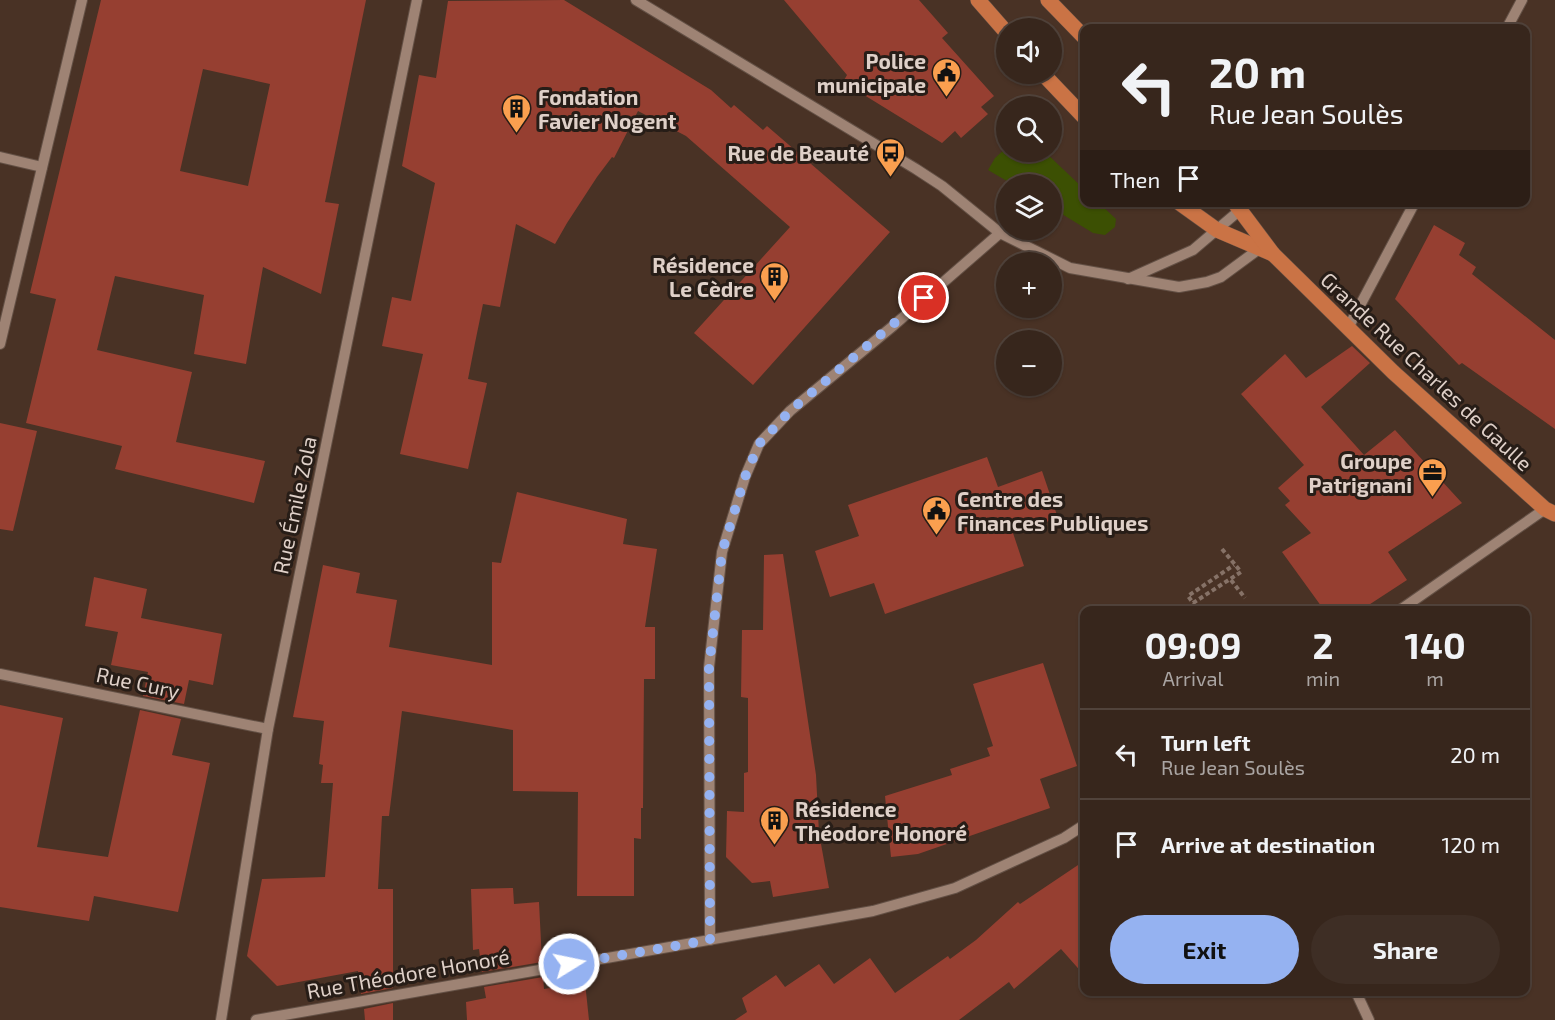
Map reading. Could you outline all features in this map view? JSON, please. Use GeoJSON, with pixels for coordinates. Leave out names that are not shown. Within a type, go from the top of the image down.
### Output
{"type":"FeatureCollection","features":[{"type":"Feature","properties":{"kind":"main road"},"geometry":{"type":"LineString","coordinates":[[978,0],[996,21]]}},
{"type":"Feature","properties":{"kind":"main road"},"geometry":{"type":"LineString","coordinates":[[1048,0],[1080,33]]}},
{"type":"Feature","properties":{"kind":"main road"},"geometry":{"type":"LineString","coordinates":[[1053,84],[1080,113]]}},
{"type":"Feature","properties":{"kind":"main road","name":"Grande Rue Charles de Gaulle"},"geometry":{"type":"LineString","coordinates":[[1185,207],[1218,230],[1266,251]]}},
{"type":"Feature","properties":{"kind":"main road","name":"Grande Rue Charles de Gaulle"},"geometry":{"type":"LineString","coordinates":[[1238,207],[1266,251],[1393,372],[1550,512]]}},
{"type":"Feature","properties":{"kind":"street"},"geometry":{"type":"LineString","coordinates":[[0,344],[82,0]]}},
{"type":"Feature","properties":{"kind":"street","name":"Rue Émile Zola"},"geometry":{"type":"LineString","coordinates":[[221,1020],[268,729],[417,0]]}},
{"type":"Feature","properties":{"kind":"street"},"geometry":{"type":"LineString","coordinates":[[636,0],[916,169],[942,186],[996,230]]}},
{"type":"Feature","properties":{"kind":"street"},"geometry":{"type":"LineString","coordinates":[[1509,24],[1522,0]]}},
{"type":"Feature","properties":{"kind":"street"},"geometry":{"type":"LineString","coordinates":[[0,157],[42,167]]}},
{"type":"Feature","properties":{"kind":"street"},"geometry":{"type":"LineString","coordinates":[[1127,279],[1192,250],[1218,230],[1236,207]]}},
{"type":"Feature","properties":{"kind":"street"},"geometry":{"type":"LineString","coordinates":[[1348,328],[1412,207]]}},
{"type":"Feature","properties":{"kind":"street"},"geometry":{"type":"LineString","coordinates":[[710,940],[709,667],[722,552],[745,477],[759,444],[790,411],[996,236]]}},
{"type":"Feature","properties":{"kind":"street"},"geometry":{"type":"LineString","coordinates":[[1014,240],[1070,268],[1179,287],[1221,277],[1266,251]]}},
{"type":"Feature","properties":{"kind":"street"},"geometry":{"type":"LineString","coordinates":[[1406,606],[1550,512]]}},
{"type":"Feature","properties":{"kind":"street","name":"Rue Cury"},"geometry":{"type":"LineString","coordinates":[[0,674],[268,729]]}},
{"type":"Feature","properties":{"kind":"street","name":"Rue Théodore Honoré"},"geometry":{"type":"LineString","coordinates":[[256,1020],[873,911],[955,888],[1064,838],[1080,828]]}},
{"type":"Feature","properties":{"kind":"street"},"geometry":{"type":"LineString","coordinates":[[1358,996],[1369,1020]]}},
{"type":"Feature","properties":{"kind":"path"},"geometry":{"type":"LineString","coordinates":[[1221,549],[1241,572],[1193,603],[1188,596],[1234,565]]}},
{"type":"Feature","properties":{"kind":"path"},"geometry":{"type":"LineString","coordinates":[[1231,579],[1245,598]]}},
{"type":"Feature","properties":{"kind":"green space"},"geometry":{"type":"Polygon","coordinates":[[[996,157],[996,162],[1056,162],[1080,185],[1080,207],[1103,207],[1116,219],[1115,227],[1105,235],[1093,233],[1062,214],[1062,174],[996,175],[988,170],[996,157]]]}},
{"type":"Feature","properties":{"kind":"building"},"geometry":{"type":"Polygon","coordinates":[[[101,0],[366,0],[325,202],[339,204],[321,294],[263,267],[246,364],[194,354],[204,295],[115,276],[97,350],[192,372],[176,442],[265,461],[254,503],[115,469],[122,446],[26,423],[56,299],[30,293],[101,0]],[[203,69],[180,171],[248,186],[270,84],[203,69]]]}},
{"type":"Feature","properties":{"kind":"building"},"geometry":{"type":"Polygon","coordinates":[[[564,0],[711,90],[731,108],[734,105],[763,130],[767,126],[890,232],[753,385],[694,333],[790,227],[686,136],[638,111],[614,158],[612,157],[597,177],[555,244],[516,224],[500,307],[483,304],[475,343],[468,379],[487,383],[468,469],[400,454],[423,354],[382,346],[392,297],[411,301],[435,183],[402,166],[419,75],[436,78],[448,1],[564,0]]]}},
{"type":"Feature","properties":{"kind":"building"},"geometry":{"type":"Polygon","coordinates":[[[784,0],[919,0],[948,33],[942,38],[994,96],[981,107],[988,114],[961,138],[955,131],[942,143],[843,82],[847,75],[784,0]]]}},
{"type":"Feature","properties":{"kind":"building"},"geometry":{"type":"Polygon","coordinates":[[[1434,225],[1465,243],[1459,255],[1476,267],[1472,274],[1555,340],[1555,429],[1462,363],[1459,365],[1395,299],[1434,225]]]}},
{"type":"Feature","properties":{"kind":"building"},"geometry":{"type":"Polygon","coordinates":[[[1352,346],[1370,363],[1321,407],[1364,455],[1395,430],[1462,503],[1388,552],[1407,580],[1367,606],[1321,606],[1282,552],[1311,533],[1285,505],[1290,501],[1278,488],[1304,465],[1241,394],[1285,354],[1306,378],[1352,346]]]}},
{"type":"Feature","properties":{"kind":"building"},"geometry":{"type":"Polygon","coordinates":[[[0,423],[37,431],[13,531],[0,529],[0,423]]]}},
{"type":"Feature","properties":{"kind":"building","name":"Centre des Finances Publiques"},"geometry":{"type":"Polygon","coordinates":[[[987,457],[998,487],[1042,471],[1058,518],[1013,533],[1024,566],[885,614],[874,583],[830,597],[815,551],[859,536],[848,505],[987,457]]]}},
{"type":"Feature","properties":{"kind":"building"},"geometry":{"type":"Polygon","coordinates":[[[517,492],[627,519],[623,544],[657,549],[645,627],[655,627],[655,679],[644,679],[643,808],[641,808],[641,839],[634,838],[634,896],[577,896],[578,792],[513,791],[513,730],[402,711],[389,816],[382,816],[378,889],[393,889],[393,988],[361,994],[358,971],[277,986],[247,956],[262,879],[325,877],[333,783],[321,783],[323,765],[319,764],[324,721],[293,717],[323,565],[360,573],[356,593],[397,600],[389,647],[492,665],[492,562],[501,563],[517,492]]]}},
{"type":"Feature","properties":{"kind":"building"},"geometry":{"type":"Polygon","coordinates":[[[783,554],[816,775],[819,833],[829,888],[773,897],[770,881],[752,883],[726,857],[727,811],[744,812],[744,773],[748,772],[748,698],[741,697],[742,630],[763,630],[764,555],[783,554]]]}},
{"type":"Feature","properties":{"kind":"building"},"geometry":{"type":"Polygon","coordinates":[[[94,577],[147,589],[141,618],[222,634],[213,685],[189,680],[184,704],[143,696],[148,672],[111,665],[118,632],[85,626],[94,577]]]}},
{"type":"Feature","properties":{"kind":"building"},"geometry":{"type":"Polygon","coordinates":[[[1043,663],[1077,766],[1040,779],[1050,808],[918,854],[891,857],[885,796],[952,775],[950,769],[990,756],[987,748],[993,746],[973,684],[1043,663]]]}},
{"type":"Feature","properties":{"kind":"building"},"geometry":{"type":"Polygon","coordinates":[[[0,705],[63,718],[37,847],[108,857],[140,710],[181,719],[172,755],[210,763],[178,912],[94,896],[89,921],[0,907],[0,705]]]}},
{"type":"Feature","properties":{"kind":"building"},"geometry":{"type":"Polygon","coordinates":[[[1080,864],[1080,970],[1061,949],[1014,989],[1009,982],[959,1020],[735,1020],[747,1012],[742,998],[776,975],[785,987],[819,964],[834,984],[870,958],[895,993],[948,956],[950,959],[976,940],[1018,902],[1020,904],[1080,864]]]}},
{"type":"Feature","properties":{"kind":"building"},"geometry":{"type":"Polygon","coordinates":[[[513,888],[514,904],[539,902],[542,962],[482,972],[479,949],[473,950],[471,889],[513,888]]]}},
{"type":"Feature","properties":{"kind":"building"},"geometry":{"type":"Polygon","coordinates":[[[543,977],[544,989],[585,982],[589,1020],[467,1020],[466,1002],[486,998],[484,987],[543,977]]]}},
{"type":"Feature","properties":{"kind":"building"},"geometry":{"type":"Polygon","coordinates":[[[393,1003],[393,1020],[365,1020],[364,1009],[393,1003]]]}},
{"type":"Feature","properties":{"kind":"place","name":"Police municipale"},"geometry":{"type":"Point","coordinates":[947,98]}},
{"type":"Feature","properties":{"kind":"place","name":"Fondation Favier Nogent"},"geometry":{"type":"Point","coordinates":[517,134]}},
{"type":"Feature","properties":{"kind":"place","name":"Rue de Beauté"},"geometry":{"type":"Point","coordinates":[890,178]}},
{"type":"Feature","properties":{"kind":"place","name":"Résidence Le Cèdre"},"geometry":{"type":"Point","coordinates":[775,302]}},
{"type":"Feature","properties":{"kind":"place","name":"Groupe Patrignani"},"geometry":{"type":"Point","coordinates":[1433,498]}},
{"type":"Feature","properties":{"kind":"place","name":"Centre des Finances Publiques"},"geometry":{"type":"Point","coordinates":[936,536]}},
{"type":"Feature","properties":{"kind":"place","name":"Résidence Théodore Honoré"},"geometry":{"type":"Point","coordinates":[774,846]}},
{"type":"Feature","properties":{"kind":"route"},"geometry":{"type":"LineString","coordinates":[[569,964],[710,940],[709,667],[722,552],[745,477],[759,444],[790,411],[924,298]]}}]}
